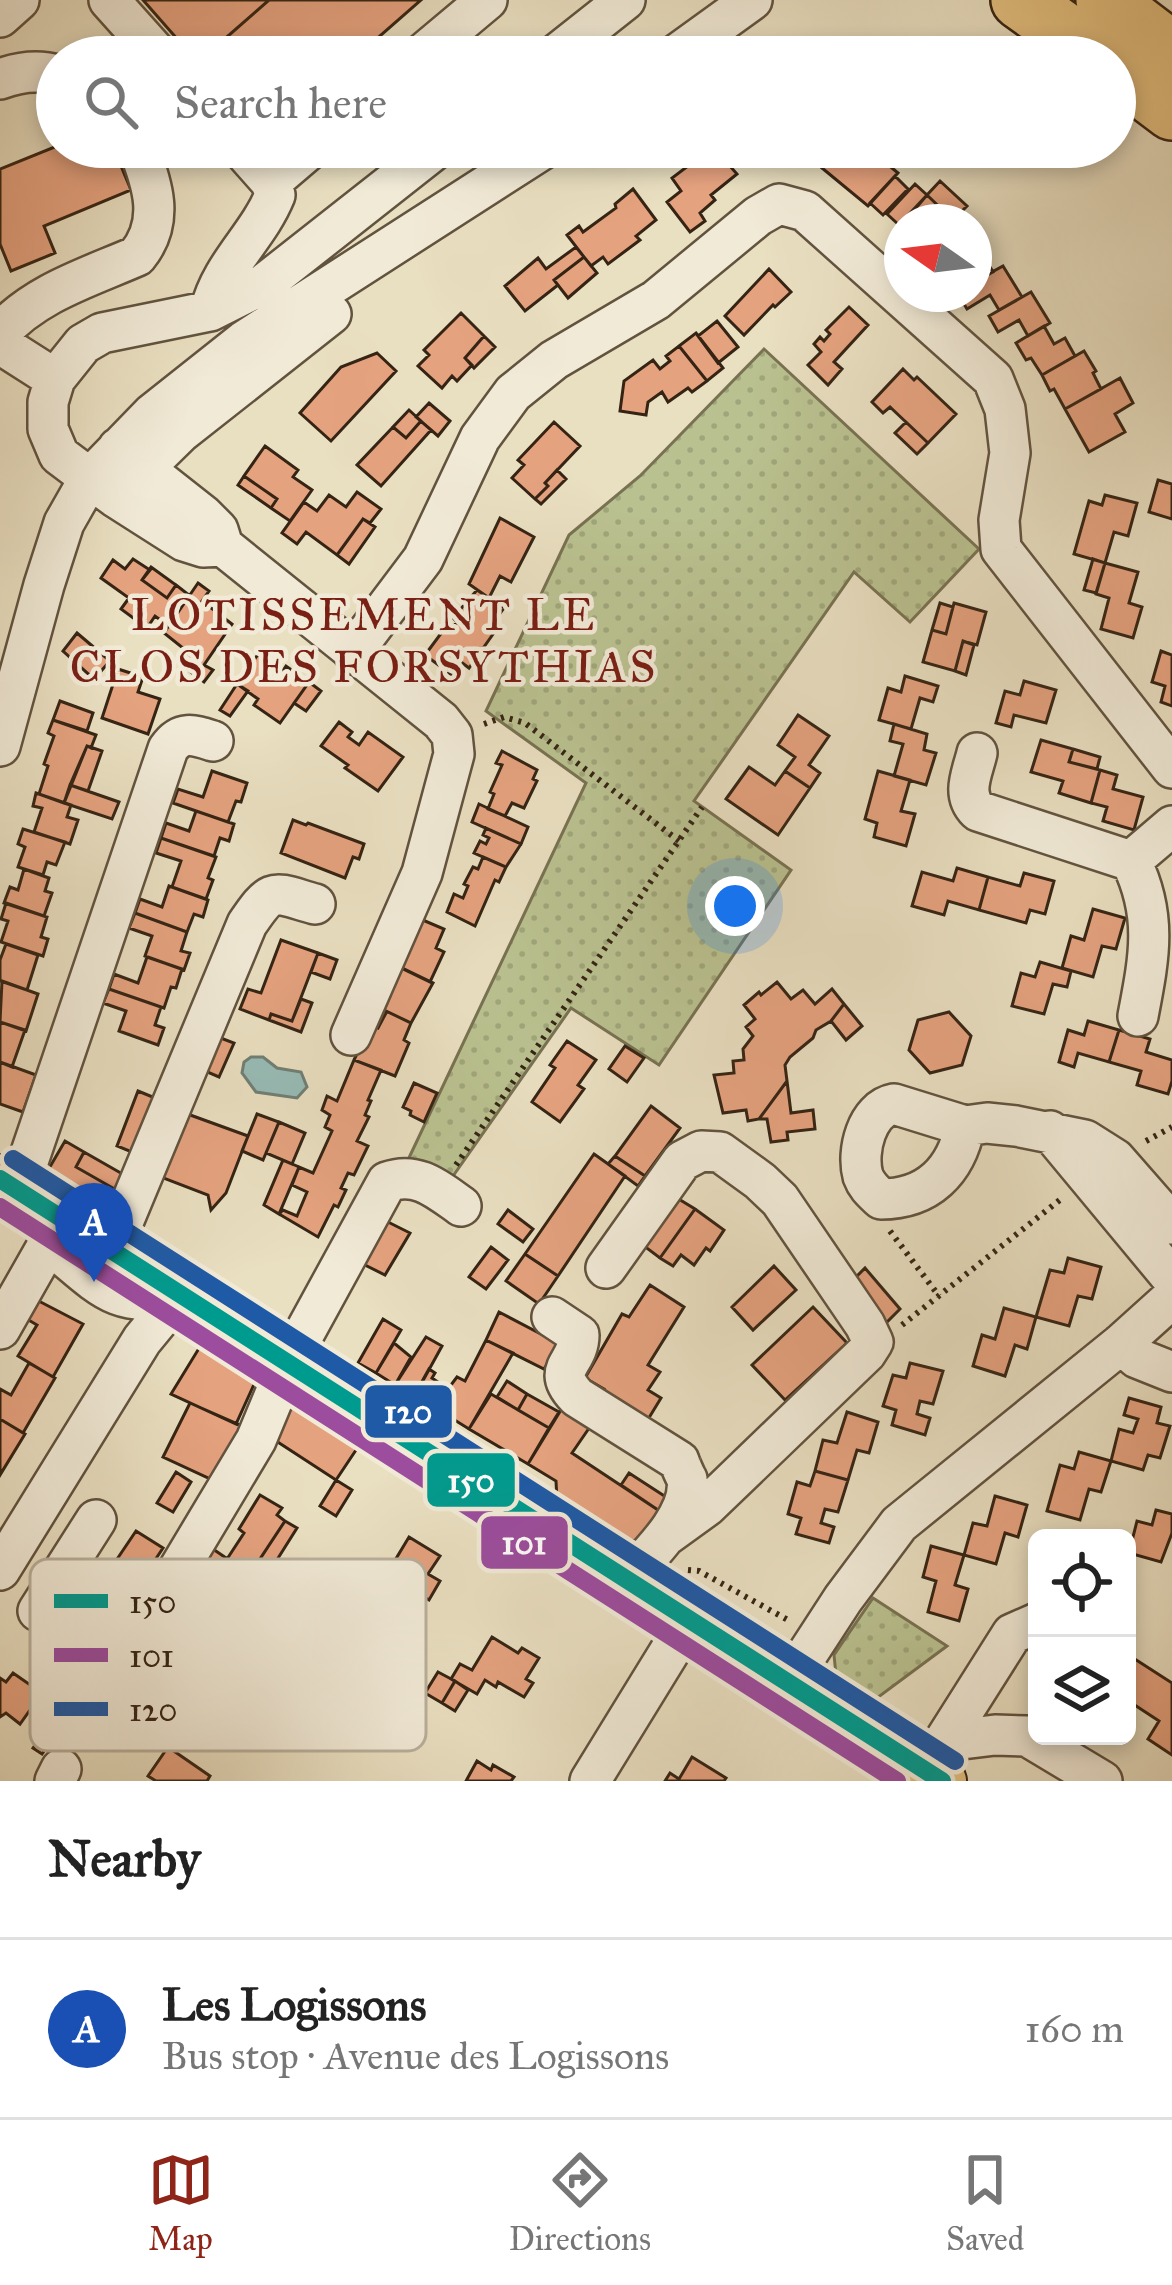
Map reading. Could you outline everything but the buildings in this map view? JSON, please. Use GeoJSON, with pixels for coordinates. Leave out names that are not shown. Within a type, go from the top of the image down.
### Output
{"type":"FeatureCollection","features":[{"type":"Feature","properties":{"kind":"highway"},"geometry":{"type":"LineString","coordinates":[[1020,0],[1071,36]]}},
{"type":"Feature","properties":{"kind":"highway"},"geometry":{"type":"LineString","coordinates":[[1105,0],[1172,51]]}},
{"type":"Feature","properties":{"kind":"highway"},"geometry":{"type":"LineString","coordinates":[[1136,84],[1172,111]]}},
{"type":"Feature","properties":{"kind":"main road"},"geometry":{"type":"LineString","coordinates":[[9,1185],[627,1579],[682,1601],[789,1682],[934,1769]]}},
{"type":"Feature","properties":{"kind":"street"},"geometry":{"type":"LineString","coordinates":[[0,17],[19,0]]}},
{"type":"Feature","properties":{"kind":"street"},"geometry":{"type":"LineString","coordinates":[[110,0],[142,36]]}},
{"type":"Feature","properties":{"kind":"street"},"geometry":{"type":"LineString","coordinates":[[444,36],[487,0]]}},
{"type":"Feature","properties":{"kind":"street"},"geometry":{"type":"LineString","coordinates":[[580,36],[625,0]]}},
{"type":"Feature","properties":{"kind":"street"},"geometry":{"type":"LineString","coordinates":[[703,36],[752,0]]}},
{"type":"Feature","properties":{"kind":"street"},"geometry":{"type":"LineString","coordinates":[[0,79],[36,71]]}},
{"type":"Feature","properties":{"kind":"street"},"geometry":{"type":"LineString","coordinates":[[0,333],[39,299],[137,256],[155,221],[153,188],[146,168]]}},
{"type":"Feature","properties":{"kind":"street"},"geometry":{"type":"LineString","coordinates":[[210,310],[216,287],[268,214],[275,195],[259,168]]}},
{"type":"Feature","properties":{"kind":"street"},"geometry":{"type":"LineString","coordinates":[[271,182],[287,168]]}},
{"type":"Feature","properties":{"kind":"street"},"geometry":{"type":"LineString","coordinates":[[223,546],[184,541],[59,455],[48,429],[48,402],[55,379],[83,344],[102,334],[210,310],[264,284],[411,168]]}},
{"type":"Feature","properties":{"kind":"street"},"geometry":{"type":"LineString","coordinates":[[132,459],[152,415],[244,341],[515,168]]}},
{"type":"Feature","properties":{"kind":"street"},"geometry":{"type":"LineString","coordinates":[[0,746],[10,669],[64,524],[132,459],[180,433],[521,168]]}},
{"type":"Feature","properties":{"kind":"street"},"geometry":{"type":"LineString","coordinates":[[353,652],[423,559],[480,439],[513,393],[554,360],[656,300],[758,216],[779,205],[805,211],[993,379],[1005,410],[1010,453],[999,520],[1001,548],[1172,768]]}},
{"type":"Feature","properties":{"kind":"street"},"geometry":{"type":"LineString","coordinates":[[0,344],[55,379]]}},
{"type":"Feature","properties":{"kind":"street"},"geometry":{"type":"LineString","coordinates":[[132,459],[203,515],[218,530],[223,546],[441,721],[452,735],[454,754],[422,873],[351,1035]]}},
{"type":"Feature","properties":{"kind":"street"},"geometry":{"type":"LineString","coordinates":[[9,1185],[168,749],[175,738],[189,734],[213,741]]}},
{"type":"Feature","properties":{"kind":"street"},"geometry":{"type":"LineString","coordinates":[[977,753],[968,790],[969,802],[978,811],[1131,860],[1150,917],[1138,1016]]}},
{"type":"Feature","properties":{"kind":"street"},"geometry":{"type":"LineString","coordinates":[[1131,860],[1172,826]]}},
{"type":"Feature","properties":{"kind":"street"},"geometry":{"type":"LineString","coordinates":[[111,1251],[247,924],[265,898],[280,894],[315,904]]}},
{"type":"Feature","properties":{"kind":"street"},"geometry":{"type":"LineString","coordinates":[[965,1126],[960,1151],[919,1194],[881,1199],[869,1189],[862,1173],[862,1150],[872,1116],[882,1106],[895,1104],[965,1126],[987,1123],[1050,1131],[1172,1224]]}},
{"type":"Feature","properties":{"kind":"street"},"geometry":{"type":"LineString","coordinates":[[606,1268],[682,1161],[700,1151],[720,1152],[780,1200],[873,1342],[866,1354],[707,1506],[667,1535],[627,1579]]}},
{"type":"Feature","properties":{"kind":"street"},"geometry":{"type":"LineString","coordinates":[[1101,1168],[1172,1278]]}},
{"type":"Feature","properties":{"kind":"street"},"geometry":{"type":"LineString","coordinates":[[185,1559],[256,1440],[288,1363],[387,1182],[417,1178],[450,1198]]}},
{"type":"Feature","properties":{"kind":"street"},"geometry":{"type":"LineString","coordinates":[[62,1220],[65,1258],[94,1282],[119,1297],[147,1302],[179,1294]]}},
{"type":"Feature","properties":{"kind":"street"},"geometry":{"type":"LineString","coordinates":[[0,1330],[62,1220]]}},
{"type":"Feature","properties":{"kind":"street"},"geometry":{"type":"LineString","coordinates":[[0,1570],[142,1340],[179,1294]]}},
{"type":"Feature","properties":{"kind":"street"},"geometry":{"type":"LineString","coordinates":[[789,1682],[899,1524],[1172,1298]]}},
{"type":"Feature","properties":{"kind":"street"},"geometry":{"type":"LineString","coordinates":[[552,1317],[579,1335],[579,1347],[564,1368],[566,1386],[679,1461],[687,1478],[684,1501],[667,1535]]}},
{"type":"Feature","properties":{"kind":"street"},"geometry":{"type":"LineString","coordinates":[[1120,1344],[1137,1358],[1172,1372]]}},
{"type":"Feature","properties":{"kind":"street"},"geometry":{"type":"LineString","coordinates":[[49,1491],[107,1527],[81,1559]]}},
{"type":"Feature","properties":{"kind":"street"},"geometry":{"type":"LineString","coordinates":[[590,1781],[682,1601]]}},
{"type":"Feature","properties":{"kind":"street"},"geometry":{"type":"LineString","coordinates":[[934,1769],[1012,1634],[1028,1627]]}},
{"type":"Feature","properties":{"kind":"street"},"geometry":{"type":"LineString","coordinates":[[934,1769],[994,1735],[1027,1736],[1102,1781]]}},
{"type":"Feature","properties":{"kind":"path"},"geometry":{"type":"LineString","coordinates":[[452,735],[504,717],[525,723],[679,841]]}},
{"type":"Feature","properties":{"kind":"path"},"geometry":{"type":"LineString","coordinates":[[450,1198],[702,807]]}},
{"type":"Feature","properties":{"kind":"path"},"geometry":{"type":"LineString","coordinates":[[873,1342],[892,1333],[1101,1168],[1172,1127]]}},
{"type":"Feature","properties":{"kind":"path"},"geometry":{"type":"LineString","coordinates":[[881,1199],[889,1231],[939,1296]]}},
{"type":"Feature","properties":{"kind":"path"},"geometry":{"type":"LineString","coordinates":[[682,1601],[688,1570],[699,1571],[802,1627]]}},
{"type":"Feature","properties":{"kind":"green space"},"geometry":{"type":"Polygon","coordinates":[[[764,349],[979,549],[910,622],[854,572],[694,801],[791,870],[659,1065],[571,1008],[446,1186],[407,1162],[586,783],[486,711],[569,535],[640,476],[764,349]]]}},
{"type":"Feature","properties":{"kind":"green space"},"geometry":{"type":"Polygon","coordinates":[[[873,1598],[947,1646],[873,1701],[836,1675],[834,1655],[873,1598]]]}},
{"type":"Feature","properties":{"kind":"water"},"geometry":{"type":"Polygon","coordinates":[[[251,1057],[301,1072],[307,1087],[297,1098],[256,1092],[242,1073],[244,1062],[251,1057]]]}},
{"type":"Feature","properties":{"kind":"transit line","name":"120"},"geometry":{"type":"LineString","coordinates":[[13,1159],[955,1761]]}},
{"type":"Feature","properties":{"kind":"transit line","name":"150"},"geometry":{"type":"LineString","coordinates":[[0,1179],[942,1781]]}},
{"type":"Feature","properties":{"kind":"transit line","name":"101"},"geometry":{"type":"LineString","coordinates":[[0,1207],[897,1781]]}},
{"type":"Feature","properties":{"kind":"place","name":"Les Logissons"},"geometry":{"type":"Point","coordinates":[94,1282]}},
{"type":"Feature","properties":{"kind":"district","name":"LOTISSEMENT LE CLOS DES FORSYTHIAS"},"geometry":{"type":"Point","coordinates":[364,640]}}]}
